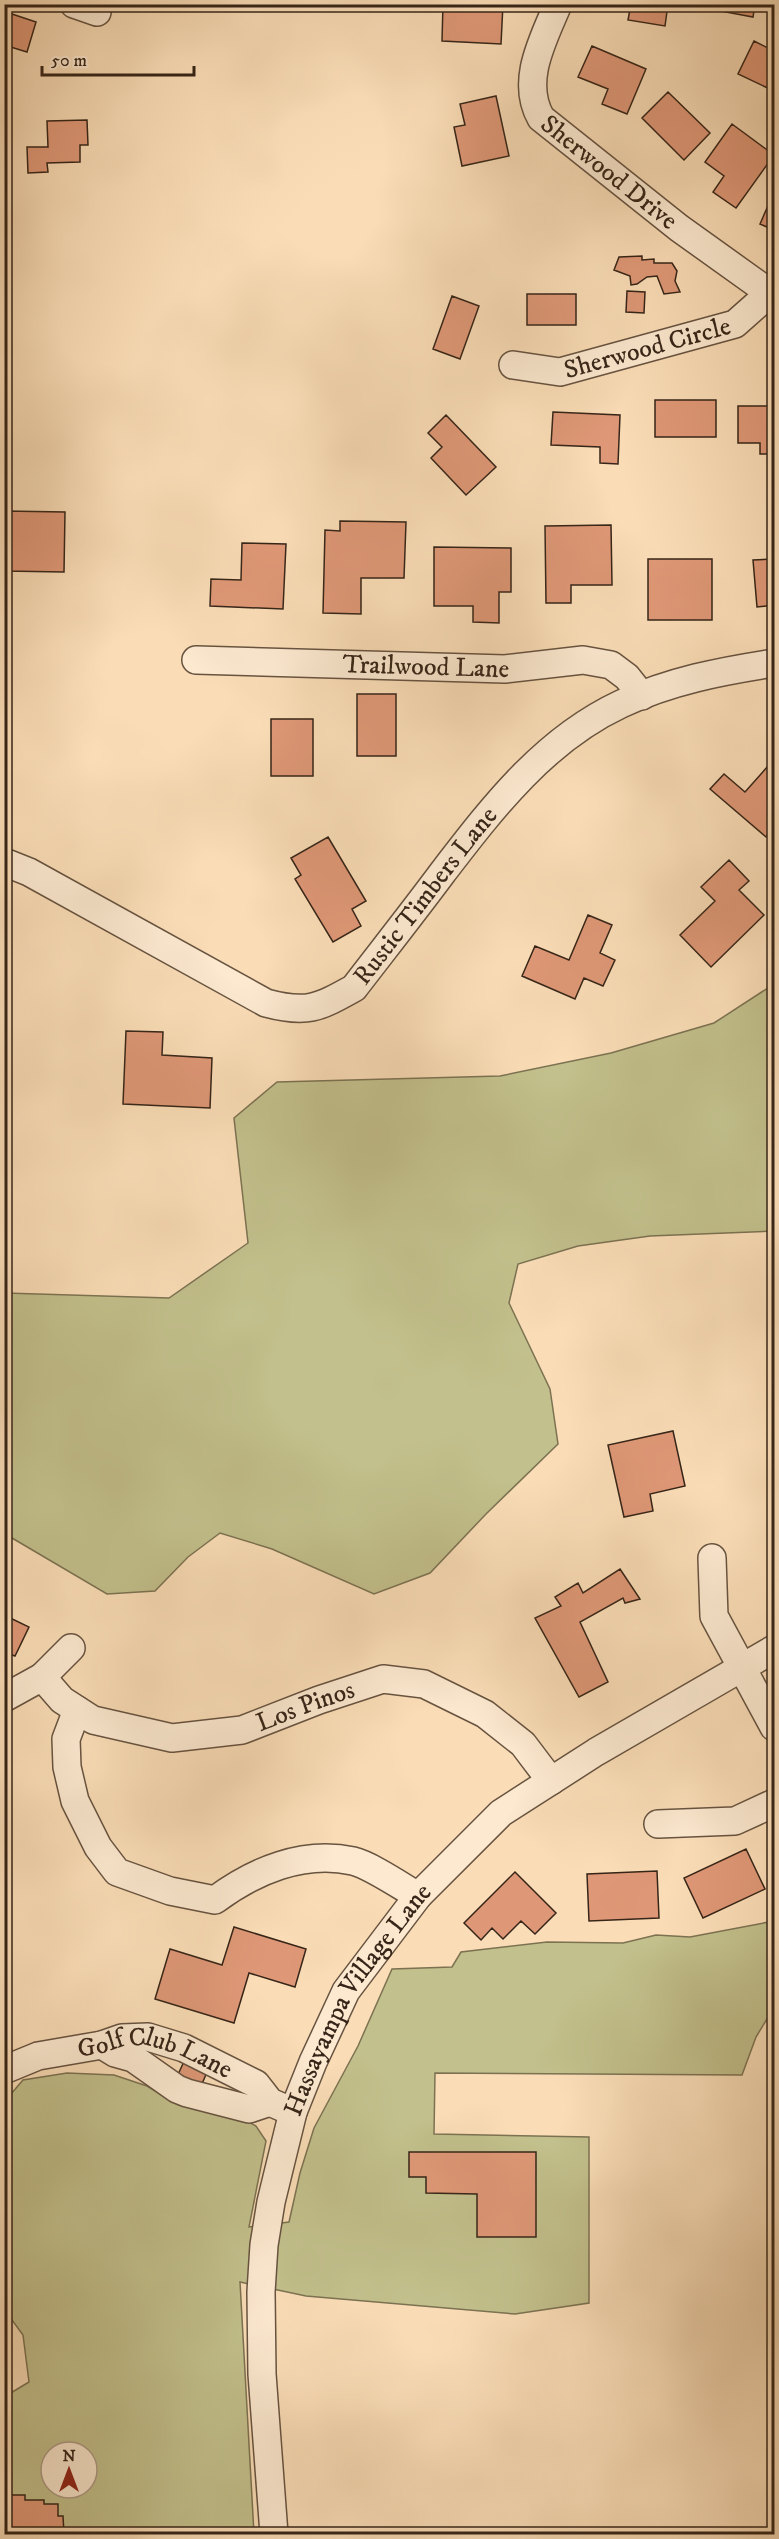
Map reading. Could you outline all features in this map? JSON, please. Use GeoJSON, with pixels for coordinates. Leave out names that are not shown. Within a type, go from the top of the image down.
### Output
{"type":"FeatureCollection","features":[{"type":"Feature","properties":{"kind":"street","name":"Sherwood Drive"},"geometry":{"type":"LineString","coordinates":[[558,4],[533,69],[533,104],[541,118],[679,228],[772,294]]}},
{"type":"Feature","properties":{"kind":"street","name":"Sherwood Circle"},"geometry":{"type":"LineString","coordinates":[[513,365],[560,372],[735,324],[772,294]]}},
{"type":"Feature","properties":{"kind":"street","name":"Trailwood Lane"},"geometry":{"type":"LineString","coordinates":[[196,660],[505,669],[583,660],[611,665],[627,677],[642,696]]}},
{"type":"Feature","properties":{"kind":"street","name":"Rustic Timbers Lane"},"geometry":{"type":"LineString","coordinates":[[4,862],[29,872],[266,1003],[294,1010],[325,1005],[354,988],[484,819],[522,776],[574,732],[619,705],[642,696],[717,672],[774,663]]}},
{"type":"Feature","properties":{"kind":"street"},"geometry":{"type":"LineString","coordinates":[[712,1558],[714,1616],[774,1727]]}},
{"type":"Feature","properties":{"kind":"street"},"geometry":{"type":"LineString","coordinates":[[4,1698],[42,1677],[71,1648]]}},
{"type":"Feature","properties":{"kind":"street","name":"Hassayampa Village Lane"},"geometry":{"type":"LineString","coordinates":[[274,2535],[262,2374],[262,2270],[282,2107],[313,2062],[346,1991],[417,1896],[501,1813],[597,1752],[742,1670],[774,1649]]}},
{"type":"Feature","properties":{"kind":"street","name":"Los Pinos"},"geometry":{"type":"LineString","coordinates":[[42,1677],[62,1700],[93,1720],[172,1738],[242,1730],[319,1700],[383,1679],[424,1684],[485,1714],[523,1744],[551,1781]]}},
{"type":"Feature","properties":{"kind":"street"},"geometry":{"type":"LineString","coordinates":[[77,1710],[66,1739],[67,1767],[75,1801],[98,1847],[117,1872],[170,1892],[215,1900],[238,1883],[283,1863],[316,1858],[345,1860],[354,1861],[417,1896]]}},
{"type":"Feature","properties":{"kind":"street"},"geometry":{"type":"LineString","coordinates":[[658,1824],[735,1821],[774,1803]]}},
{"type":"Feature","properties":{"kind":"street","name":"Golf Club Lane"},"geometry":{"type":"LineString","coordinates":[[4,2070],[38,2056],[102,2045],[122,2038],[148,2037],[170,2043],[256,2084],[282,2107]]}},
{"type":"Feature","properties":{"kind":"street"},"geometry":{"type":"LineString","coordinates":[[155,2072],[170,2043]]}},
{"type":"Feature","properties":{"kind":"street"},"geometry":{"type":"LineString","coordinates":[[102,2045],[115,2053],[133,2058],[177,2089],[187,2093],[249,2109],[282,2107]]}},
{"type":"Feature","properties":{"kind":"shaded area"},"geometry":{"type":"Polygon","coordinates":[[[774,984],[774,1231],[650,1236],[578,1246],[518,1264],[509,1303],[550,1389],[558,1444],[486,1514],[430,1573],[374,1594],[272,1549],[220,1533],[188,1557],[155,1591],[107,1594],[12,1538],[5,1543],[5,1293],[169,1298],[248,1243],[234,1118],[277,1082],[500,1076],[611,1053],[714,1023],[774,984]]]}},
{"type":"Feature","properties":{"kind":"shaded area"},"geometry":{"type":"Polygon","coordinates":[[[774,1921],[774,2013],[770,2014],[756,2037],[742,2075],[435,2073],[434,2134],[589,2137],[589,2303],[515,2314],[306,2296],[240,2282],[254,2534],[5,2534],[4,2397],[29,2382],[23,2335],[4,2309],[5,2101],[23,2080],[67,2073],[114,2075],[147,2086],[179,2105],[242,2118],[256,2126],[266,2141],[249,2227],[289,2222],[300,2173],[314,2128],[358,2046],[392,1969],[452,1967],[461,1952],[547,1942],[623,1943],[656,1935],[690,1937],[774,1921]]]}},
{"type":"Feature","properties":{"kind":"building"},"geometry":{"type":"Polygon","coordinates":[[[443,4],[503,4],[501,44],[442,41],[443,4]]]}},
{"type":"Feature","properties":{"kind":"building"},"geometry":{"type":"Polygon","coordinates":[[[631,4],[668,4],[665,26],[628,20],[631,4]]]}},
{"type":"Feature","properties":{"kind":"building"},"geometry":{"type":"Polygon","coordinates":[[[716,4],[755,4],[753,17],[715,10],[716,4]]]}},
{"type":"Feature","properties":{"kind":"building"},"geometry":{"type":"Polygon","coordinates":[[[12,14],[36,22],[27,52],[4,45],[4,31],[7,32],[12,14]]]}},
{"type":"Feature","properties":{"kind":"building"},"geometry":{"type":"Polygon","coordinates":[[[754,41],[774,51],[774,91],[738,74],[754,41]]]}},
{"type":"Feature","properties":{"kind":"building"},"geometry":{"type":"Polygon","coordinates":[[[592,46],[646,69],[627,114],[602,104],[608,89],[578,77],[592,46]]]}},
{"type":"Feature","properties":{"kind":"building"},"geometry":{"type":"Polygon","coordinates":[[[668,92],[710,133],[684,160],[642,118],[668,92]]]}},
{"type":"Feature","properties":{"kind":"building"},"geometry":{"type":"Polygon","coordinates":[[[496,96],[509,156],[462,166],[454,127],[465,125],[460,104],[496,96]]]}},
{"type":"Feature","properties":{"kind":"building"},"geometry":{"type":"Polygon","coordinates":[[[87,120],[88,145],[80,145],[80,162],[47,163],[48,172],[28,173],[27,147],[48,147],[47,121],[87,120]]]}},
{"type":"Feature","properties":{"kind":"building"},"geometry":{"type":"Polygon","coordinates":[[[732,124],[774,155],[736,208],[713,192],[724,176],[705,162],[732,124]]]}},
{"type":"Feature","properties":{"kind":"building"},"geometry":{"type":"Polygon","coordinates":[[[774,192],[774,230],[760,224],[774,192]]]}},
{"type":"Feature","properties":{"kind":"building"},"geometry":{"type":"Polygon","coordinates":[[[642,256],[642,260],[654,259],[654,263],[672,263],[677,271],[675,281],[680,292],[664,294],[657,276],[647,277],[631,285],[630,276],[614,270],[619,257],[642,256]]]}},
{"type":"Feature","properties":{"kind":"building"},"geometry":{"type":"Polygon","coordinates":[[[627,291],[645,292],[644,313],[626,312],[627,291]]]}},
{"type":"Feature","properties":{"kind":"building"},"geometry":{"type":"Polygon","coordinates":[[[527,294],[576,294],[576,325],[527,325],[527,294]]]}},
{"type":"Feature","properties":{"kind":"building"},"geometry":{"type":"Polygon","coordinates":[[[452,296],[479,306],[460,359],[433,349],[452,296]]]}},
{"type":"Feature","properties":{"kind":"building"},"geometry":{"type":"Polygon","coordinates":[[[655,400],[716,400],[716,437],[655,437],[655,400]]]}},
{"type":"Feature","properties":{"kind":"building"},"geometry":{"type":"Polygon","coordinates":[[[738,406],[774,406],[774,454],[760,454],[760,443],[738,443],[738,406]]]}},
{"type":"Feature","properties":{"kind":"building"},"geometry":{"type":"Polygon","coordinates":[[[553,412],[620,415],[618,464],[600,463],[600,447],[551,445],[553,412]]]}},
{"type":"Feature","properties":{"kind":"building"},"geometry":{"type":"Polygon","coordinates":[[[446,415],[496,467],[466,495],[431,458],[442,447],[428,433],[446,415]]]}},
{"type":"Feature","properties":{"kind":"building"},"geometry":{"type":"Polygon","coordinates":[[[4,511],[65,512],[64,572],[4,571],[4,511]]]}},
{"type":"Feature","properties":{"kind":"building"},"geometry":{"type":"Polygon","coordinates":[[[340,521],[406,522],[404,578],[361,578],[361,614],[323,613],[325,530],[340,531],[340,521]]]}},
{"type":"Feature","properties":{"kind":"building"},"geometry":{"type":"Polygon","coordinates":[[[611,525],[612,585],[571,585],[571,603],[546,603],[545,526],[611,525]]]}},
{"type":"Feature","properties":{"kind":"building"},"geometry":{"type":"Polygon","coordinates":[[[242,543],[286,544],[283,609],[210,606],[211,579],[241,580],[242,543]]]}},
{"type":"Feature","properties":{"kind":"building"},"geometry":{"type":"Polygon","coordinates":[[[434,547],[511,548],[511,592],[499,592],[499,623],[473,622],[473,606],[434,606],[434,547]]]}},
{"type":"Feature","properties":{"kind":"building"},"geometry":{"type":"Polygon","coordinates":[[[648,559],[712,559],[712,620],[648,620],[648,559]]]}},
{"type":"Feature","properties":{"kind":"building"},"geometry":{"type":"Polygon","coordinates":[[[774,559],[774,605],[757,607],[753,560],[774,559]]]}},
{"type":"Feature","properties":{"kind":"building"},"geometry":{"type":"Polygon","coordinates":[[[357,694],[396,694],[396,756],[357,756],[357,694]]]}},
{"type":"Feature","properties":{"kind":"building"},"geometry":{"type":"Polygon","coordinates":[[[271,719],[313,719],[313,776],[271,776],[271,719]]]}},
{"type":"Feature","properties":{"kind":"building"},"geometry":{"type":"Polygon","coordinates":[[[768,766],[774,769],[774,826],[766,837],[710,789],[724,774],[745,792],[768,766]]]}},
{"type":"Feature","properties":{"kind":"building"},"geometry":{"type":"Polygon","coordinates":[[[328,837],[366,901],[352,909],[361,926],[333,942],[295,879],[301,875],[291,858],[328,837]]]}},
{"type":"Feature","properties":{"kind":"building"},"geometry":{"type":"Polygon","coordinates":[[[729,860],[749,881],[739,890],[764,915],[711,967],[680,935],[715,901],[701,887],[729,860]]]}},
{"type":"Feature","properties":{"kind":"building"},"geometry":{"type":"Polygon","coordinates":[[[588,915],[612,925],[600,953],[615,960],[603,986],[584,978],[575,999],[522,976],[535,946],[569,960],[588,915]]]}},
{"type":"Feature","properties":{"kind":"building"},"geometry":{"type":"Polygon","coordinates":[[[126,1031],[163,1032],[162,1055],[212,1058],[210,1108],[123,1104],[126,1031]]]}},
{"type":"Feature","properties":{"kind":"building"},"geometry":{"type":"Polygon","coordinates":[[[673,1431],[685,1486],[650,1494],[653,1511],[624,1517],[608,1445],[673,1431]]]}},
{"type":"Feature","properties":{"kind":"building"},"geometry":{"type":"Polygon","coordinates":[[[620,1569],[640,1599],[625,1603],[623,1598],[580,1622],[608,1682],[579,1697],[535,1618],[561,1606],[555,1597],[578,1583],[583,1593],[620,1569]]]}},
{"type":"Feature","properties":{"kind":"building"},"geometry":{"type":"Polygon","coordinates":[[[4,1615],[29,1627],[15,1656],[4,1652],[4,1615]]]}},
{"type":"Feature","properties":{"kind":"building"},"geometry":{"type":"Polygon","coordinates":[[[746,1849],[765,1889],[703,1918],[684,1878],[746,1849]]]}},
{"type":"Feature","properties":{"kind":"building"},"geometry":{"type":"Polygon","coordinates":[[[657,1871],[659,1918],[589,1921],[587,1874],[657,1871]]]}},
{"type":"Feature","properties":{"kind":"building"},"geometry":{"type":"Polygon","coordinates":[[[515,1872],[556,1913],[535,1934],[521,1921],[503,1939],[492,1928],[481,1940],[464,1923],[515,1872]]]}},
{"type":"Feature","properties":{"kind":"building"},"geometry":{"type":"Polygon","coordinates":[[[234,1927],[306,1949],[295,1987],[249,1973],[234,2023],[155,1999],[170,1949],[222,1965],[234,1927]]]}},
{"type":"Feature","properties":{"kind":"building"},"geometry":{"type":"Polygon","coordinates":[[[187,2055],[210,2065],[199,2091],[175,2081],[187,2055]]]}},
{"type":"Feature","properties":{"kind":"building"},"geometry":{"type":"Polygon","coordinates":[[[409,2152],[536,2152],[536,2237],[477,2237],[477,2194],[426,2193],[426,2177],[409,2177],[409,2152]]]}},
{"type":"Feature","properties":{"kind":"building"},"geometry":{"type":"Polygon","coordinates":[[[4,2495],[25,2495],[25,2500],[44,2500],[44,2504],[58,2504],[58,2516],[63,2516],[64,2534],[4,2533],[4,2495]]]}}]}
